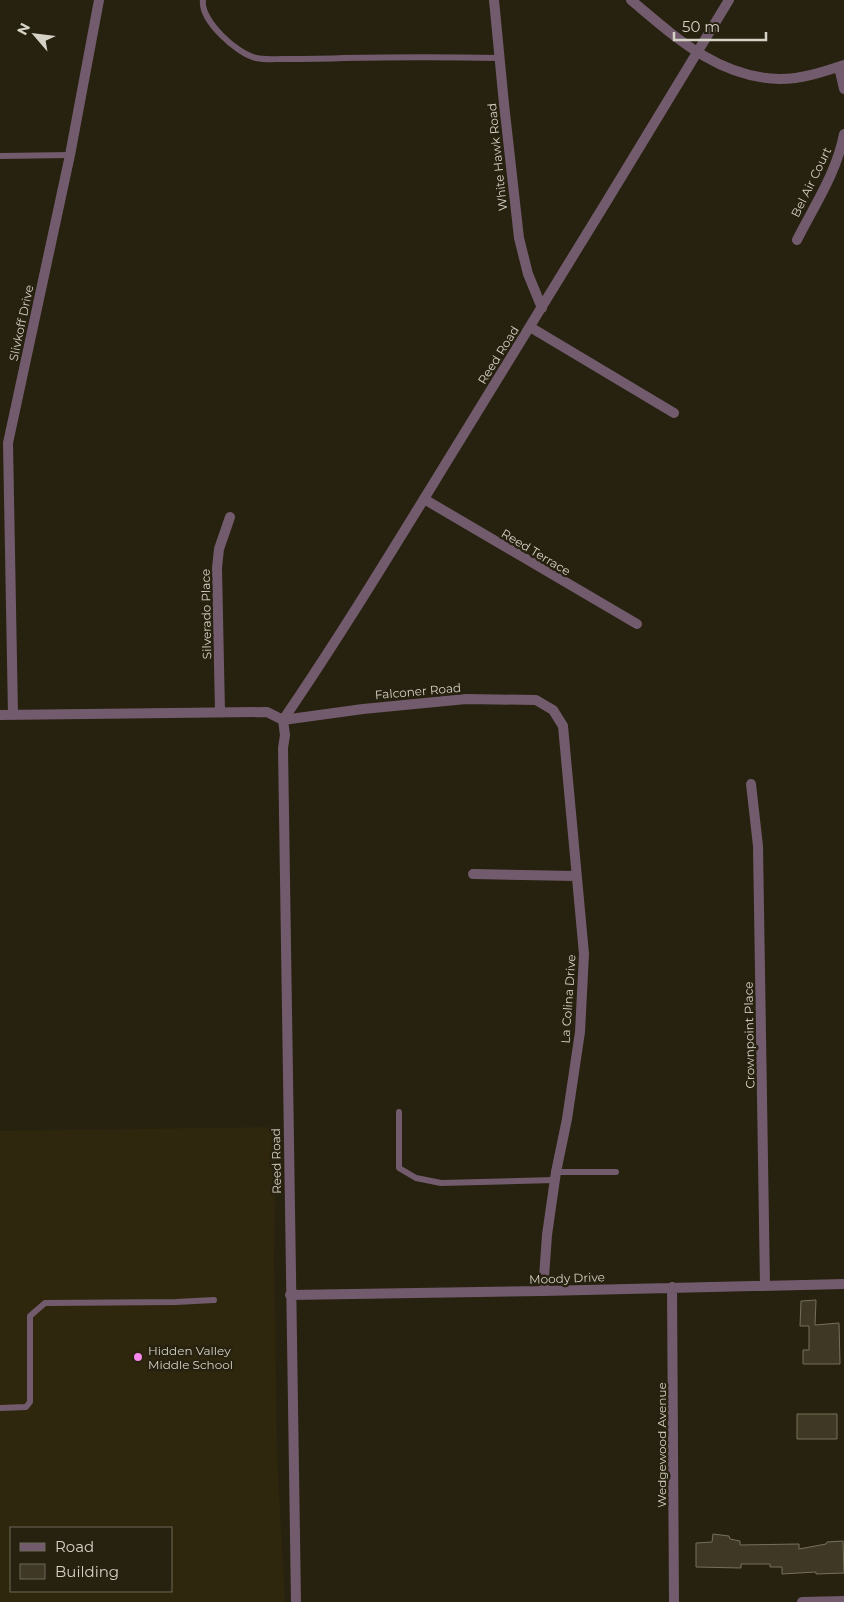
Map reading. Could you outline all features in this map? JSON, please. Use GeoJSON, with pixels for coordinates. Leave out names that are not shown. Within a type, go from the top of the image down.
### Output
{"type":"FeatureCollection","features":[{"type":"Feature","properties":{"kind":"street","name":"Slivkoff Drive"},"geometry":{"type":"LineString","coordinates":[[13,715],[8,443],[70,155],[99,0]]}},
{"type":"Feature","properties":{"kind":"street","name":"White Hawk Road"},"geometry":{"type":"LineString","coordinates":[[494,0],[519,238],[528,274],[542,308]]}},
{"type":"Feature","properties":{"kind":"street"},"geometry":{"type":"LineString","coordinates":[[631,0],[680,41],[713,62],[762,77],[780,78],[817,74],[842,66],[844,90]]}},
{"type":"Feature","properties":{"kind":"street","name":"Reed Road"},"geometry":{"type":"LineString","coordinates":[[296,1602],[283,748],[285,735],[283,720],[424,499],[729,0]]}},
{"type":"Feature","properties":{"kind":"street","name":"Bel Air Court"},"geometry":{"type":"LineString","coordinates":[[797,240],[832,172],[841,149],[844,134]]}},
{"type":"Feature","properties":{"kind":"street"},"geometry":{"type":"LineString","coordinates":[[530,327],[674,412]]}},
{"type":"Feature","properties":{"kind":"street","name":"Reed Terrace"},"geometry":{"type":"LineString","coordinates":[[424,499],[637,624]]}},
{"type":"Feature","properties":{"kind":"street","name":"Silverado Place"},"geometry":{"type":"LineString","coordinates":[[220,712],[217,568],[219,549],[230,517]]}},
{"type":"Feature","properties":{"kind":"street","name":"Falconer Road"},"geometry":{"type":"LineString","coordinates":[[283,720],[363,709],[466,699],[536,700],[553,710]]}},
{"type":"Feature","properties":{"kind":"street","name":"La Colina Drive"},"geometry":{"type":"LineString","coordinates":[[543,1291],[546,1235],[555,1176],[567,1119],[580,1032],[584,954],[563,726],[553,710]]}},
{"type":"Feature","properties":{"kind":"street"},"geometry":{"type":"LineString","coordinates":[[0,715],[267,712],[283,720]]}},
{"type":"Feature","properties":{"kind":"street","name":"Crownpoint Place"},"geometry":{"type":"LineString","coordinates":[[751,784],[758,846],[765,1286]]}},
{"type":"Feature","properties":{"kind":"street"},"geometry":{"type":"LineString","coordinates":[[473,874],[576,876]]}},
{"type":"Feature","properties":{"kind":"street","name":"Moody Drive"},"geometry":{"type":"LineString","coordinates":[[290,1295],[844,1284]]}},
{"type":"Feature","properties":{"kind":"street","name":"Wedgewood Avenue"},"geometry":{"type":"LineString","coordinates":[[672,1287],[674,1602]]}},
{"type":"Feature","properties":{"kind":"street"},"geometry":{"type":"LineString","coordinates":[[802,1602],[844,1601]]}},
{"type":"Feature","properties":{"kind":"lane"},"geometry":{"type":"LineString","coordinates":[[202,0],[208,17],[220,36],[242,53],[256,58],[500,58]]}},
{"type":"Feature","properties":{"kind":"lane"},"geometry":{"type":"LineString","coordinates":[[0,156],[70,155]]}},
{"type":"Feature","properties":{"kind":"lane"},"geometry":{"type":"LineString","coordinates":[[399,1112],[399,1168],[416,1178],[441,1183],[616,1172]]}},
{"type":"Feature","properties":{"kind":"lane"},"geometry":{"type":"LineString","coordinates":[[0,1408],[26,1408],[30,1402],[30,1316],[45,1303],[214,1300]]}},
{"type":"Feature","properties":{"kind":"shaded area","name":"Hidden Valley Middle School"},"geometry":{"type":"Polygon","coordinates":[[[276,1127],[274,1259],[277,1455],[285,1602],[0,1602],[0,1131],[276,1127]]]}},
{"type":"Feature","properties":{"kind":"building"},"geometry":{"type":"Polygon","coordinates":[[[816,1300],[815,1325],[839,1323],[840,1364],[803,1364],[803,1350],[809,1350],[809,1326],[800,1326],[801,1301],[816,1300]]]}},
{"type":"Feature","properties":{"kind":"building"},"geometry":{"type":"Polygon","coordinates":[[[797,1414],[837,1414],[837,1439],[797,1439],[797,1414]]]}},
{"type":"Feature","properties":{"kind":"building"},"geometry":{"type":"Polygon","coordinates":[[[713,1534],[729,1536],[730,1539],[740,1541],[740,1545],[799,1544],[799,1549],[826,1544],[827,1542],[843,1541],[844,1573],[782,1574],[782,1567],[770,1567],[770,1564],[741,1564],[741,1568],[696,1567],[696,1543],[712,1542],[713,1534]]]}},
{"type":"Feature","properties":{"kind":"place","name":"Hidden Valley Middle School"},"geometry":{"type":"Point","coordinates":[138,1357]}}]}
